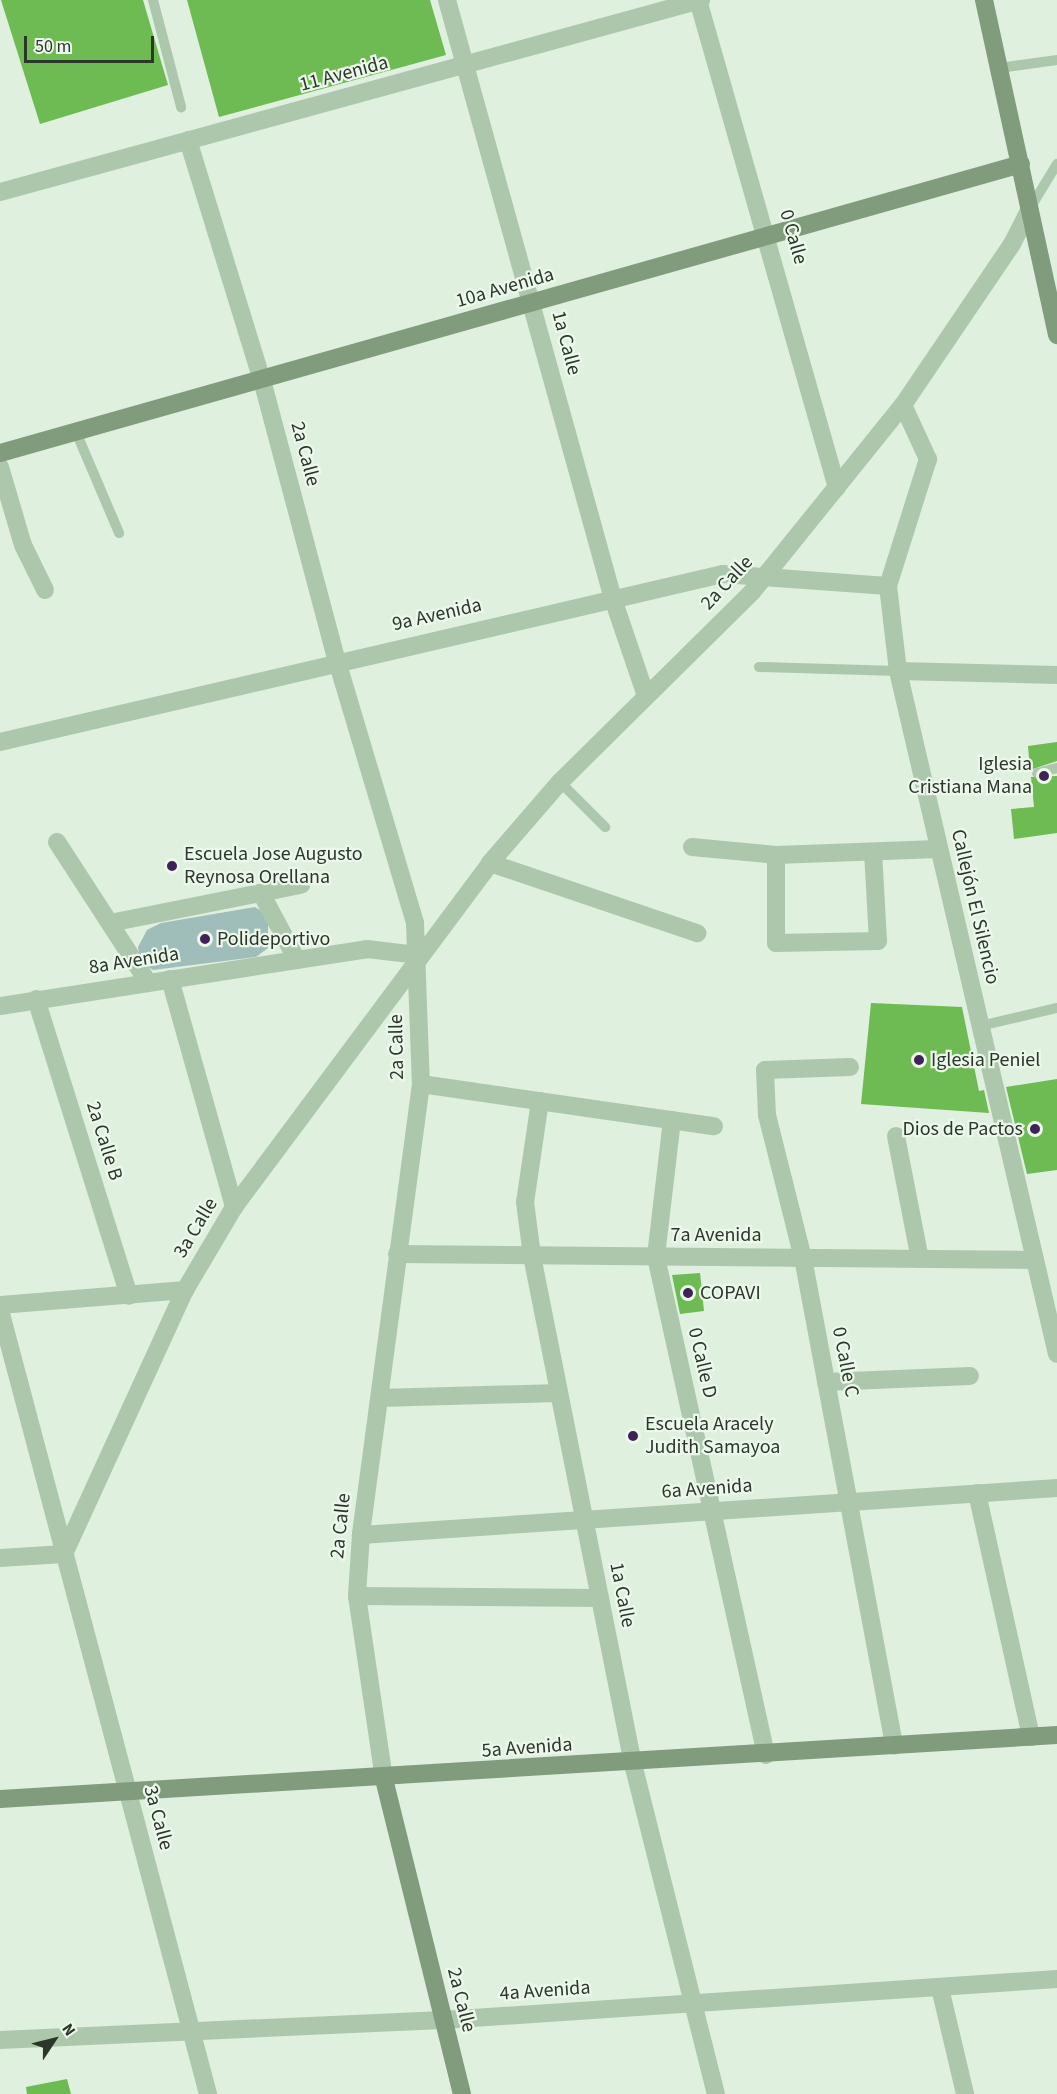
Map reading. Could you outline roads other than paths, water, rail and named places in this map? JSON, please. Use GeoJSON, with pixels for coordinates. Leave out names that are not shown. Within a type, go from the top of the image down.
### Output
{"type":"FeatureCollection","features":[{"type":"Feature","properties":{"kind":"main road"},"geometry":{"type":"LineString","coordinates":[[984,0],[1057,335]]}},
{"type":"Feature","properties":{"kind":"main road","name":"10a Avenida"},"geometry":{"type":"LineString","coordinates":[[0,453],[770,237],[1021,164]]}},
{"type":"Feature","properties":{"kind":"main road","name":"5a Avenida"},"geometry":{"type":"LineString","coordinates":[[0,1799],[633,1764],[1057,1735]]}},
{"type":"Feature","properties":{"kind":"main road","name":"2a Calle"},"geometry":{"type":"LineString","coordinates":[[384,1779],[462,2094]]}},
{"type":"Feature","properties":{"kind":"street","name":"1a Calle"},"geometry":{"type":"LineString","coordinates":[[447,0],[613,599],[646,696]]}},
{"type":"Feature","properties":{"kind":"street","name":"11 Avenida"},"geometry":{"type":"LineString","coordinates":[[0,192],[699,0]]}},
{"type":"Feature","properties":{"kind":"street","name":"0 Calle"},"geometry":{"type":"LineString","coordinates":[[699,0],[770,237],[837,488]]}},
{"type":"Feature","properties":{"kind":"street","name":"2a Calle"},"geometry":{"type":"LineString","coordinates":[[188,140],[262,380],[337,661],[415,923],[422,1084],[397,1254],[361,1535],[357,1596],[384,1779]]}},
{"type":"Feature","properties":{"kind":"street","name":"2a Calle"},"geometry":{"type":"LineString","coordinates":[[417,955],[490,863],[560,782],[762,580],[903,405],[1029,210]]}},
{"type":"Feature","properties":{"kind":"street","name":"Callejón El Silencio"},"geometry":{"type":"LineString","coordinates":[[903,405],[928,459],[888,586],[898,671],[1035,1260],[1052,1305],[1057,1354]]}},
{"type":"Feature","properties":{"kind":"street"},"geometry":{"type":"LineString","coordinates":[[0,467],[23,545],[45,590]]}},
{"type":"Feature","properties":{"kind":"street","name":"9a Avenida"},"geometry":{"type":"LineString","coordinates":[[0,742],[337,661],[723,574],[762,580],[888,586]]}},
{"type":"Feature","properties":{"kind":"street"},"geometry":{"type":"LineString","coordinates":[[898,671],[1057,675]]}},
{"type":"Feature","properties":{"kind":"street"},"geometry":{"type":"LineString","coordinates":[[57,842],[148,982]]}},
{"type":"Feature","properties":{"kind":"street"},"geometry":{"type":"LineString","coordinates":[[692,848],[776,855],[938,849]]}},
{"type":"Feature","properties":{"kind":"street"},"geometry":{"type":"LineString","coordinates":[[776,855],[776,943],[878,940],[873,852]]}},
{"type":"Feature","properties":{"kind":"street"},"geometry":{"type":"LineString","coordinates":[[490,863],[697,933]]}},
{"type":"Feature","properties":{"kind":"street"},"geometry":{"type":"LineString","coordinates":[[110,924],[301,885]]}},
{"type":"Feature","properties":{"kind":"street"},"geometry":{"type":"LineString","coordinates":[[261,893],[297,960]]}},
{"type":"Feature","properties":{"kind":"street","name":"8a Avenida"},"geometry":{"type":"LineString","coordinates":[[0,1006],[382,948],[417,955]]}},
{"type":"Feature","properties":{"kind":"street","name":"3a Calle"},"geometry":{"type":"LineString","coordinates":[[64,1554],[185,1290],[234,1207],[417,955]]}},
{"type":"Feature","properties":{"kind":"street"},"geometry":{"type":"LineString","coordinates":[[170,979],[234,1207]]}},
{"type":"Feature","properties":{"kind":"street","name":"2a Calle B"},"geometry":{"type":"LineString","coordinates":[[36,999],[129,1296]]}},
{"type":"Feature","properties":{"kind":"street","name":"0 Calle C"},"geometry":{"type":"LineString","coordinates":[[850,1067],[765,1070],[771,1137],[803,1258],[894,1746]]}},
{"type":"Feature","properties":{"kind":"street"},"geometry":{"type":"LineString","coordinates":[[422,1084],[714,1126]]}},
{"type":"Feature","properties":{"kind":"street","name":"1a Calle"},"geometry":{"type":"LineString","coordinates":[[540,1101],[525,1202],[532,1256],[633,1764],[716,2094]]}},
{"type":"Feature","properties":{"kind":"street","name":"0 Calle D"},"geometry":{"type":"LineString","coordinates":[[672,1120],[656,1257],[766,1755]]}},
{"type":"Feature","properties":{"kind":"street"},"geometry":{"type":"LineString","coordinates":[[896,1137],[920,1259]]}},
{"type":"Feature","properties":{"kind":"street","name":"7a Avenida"},"geometry":{"type":"LineString","coordinates":[[397,1254],[1035,1260]]}},
{"type":"Feature","properties":{"kind":"street"},"geometry":{"type":"LineString","coordinates":[[0,1308],[185,1290]]}},
{"type":"Feature","properties":{"kind":"street","name":"3a Calle"},"geometry":{"type":"LineString","coordinates":[[0,1308],[208,2094]]}},
{"type":"Feature","properties":{"kind":"street"},"geometry":{"type":"LineString","coordinates":[[826,1382],[970,1376]]}},
{"type":"Feature","properties":{"kind":"street"},"geometry":{"type":"LineString","coordinates":[[380,1398],[559,1393]]}},
{"type":"Feature","properties":{"kind":"street","name":"6a Avenida"},"geometry":{"type":"LineString","coordinates":[[361,1535],[1057,1488]]}},
{"type":"Feature","properties":{"kind":"street"},"geometry":{"type":"LineString","coordinates":[[977,1493],[1031,1737]]}},
{"type":"Feature","properties":{"kind":"street"},"geometry":{"type":"LineString","coordinates":[[0,1558],[64,1554]]}},
{"type":"Feature","properties":{"kind":"street"},"geometry":{"type":"LineString","coordinates":[[357,1596],[600,1598]]}},
{"type":"Feature","properties":{"kind":"street","name":"4a Avenida"},"geometry":{"type":"LineString","coordinates":[[0,2040],[442,2020],[1057,1979]]}},
{"type":"Feature","properties":{"kind":"street"},"geometry":{"type":"LineString","coordinates":[[940,1988],[965,2094]]}},
{"type":"Feature","properties":{"kind":"lane"},"geometry":{"type":"LineString","coordinates":[[153,0],[181,107]]}},
{"type":"Feature","properties":{"kind":"lane"},"geometry":{"type":"LineString","coordinates":[[999,68],[1057,60]]}},
{"type":"Feature","properties":{"kind":"lane"},"geometry":{"type":"LineString","coordinates":[[1029,210],[1057,164]]}},
{"type":"Feature","properties":{"kind":"lane"},"geometry":{"type":"LineString","coordinates":[[76,432],[118,533]]}},
{"type":"Feature","properties":{"kind":"lane"},"geometry":{"type":"LineString","coordinates":[[759,667],[898,671]]}},
{"type":"Feature","properties":{"kind":"lane"},"geometry":{"type":"LineString","coordinates":[[1037,773],[1057,768]]}},
{"type":"Feature","properties":{"kind":"lane"},"geometry":{"type":"LineString","coordinates":[[560,782],[605,827]]}},
{"type":"Feature","properties":{"kind":"lane"},"geometry":{"type":"LineString","coordinates":[[980,1026],[1057,1008]]}},
{"type":"Feature","properties":{"kind":"place","name":"Iglesia Cristiana Mana"},"geometry":{"type":"Point","coordinates":[1044,776]}},
{"type":"Feature","properties":{"kind":"place","name":"Escuela Jose Augusto Reynosa Orellana"},"geometry":{"type":"Point","coordinates":[172,866]}},
{"type":"Feature","properties":{"kind":"place","name":"Polideportivo"},"geometry":{"type":"Point","coordinates":[205,939]}},
{"type":"Feature","properties":{"kind":"place","name":"Iglesia Peniel"},"geometry":{"type":"Point","coordinates":[919,1060]}},
{"type":"Feature","properties":{"kind":"place","name":"Dios de Pactos"},"geometry":{"type":"Point","coordinates":[1035,1129]}},
{"type":"Feature","properties":{"kind":"place","name":"COPAVI"},"geometry":{"type":"Point","coordinates":[688,1293]}},
{"type":"Feature","properties":{"kind":"place","name":"Escuela Aracely Judith Samayoa"},"geometry":{"type":"Point","coordinates":[633,1436]}}]}
